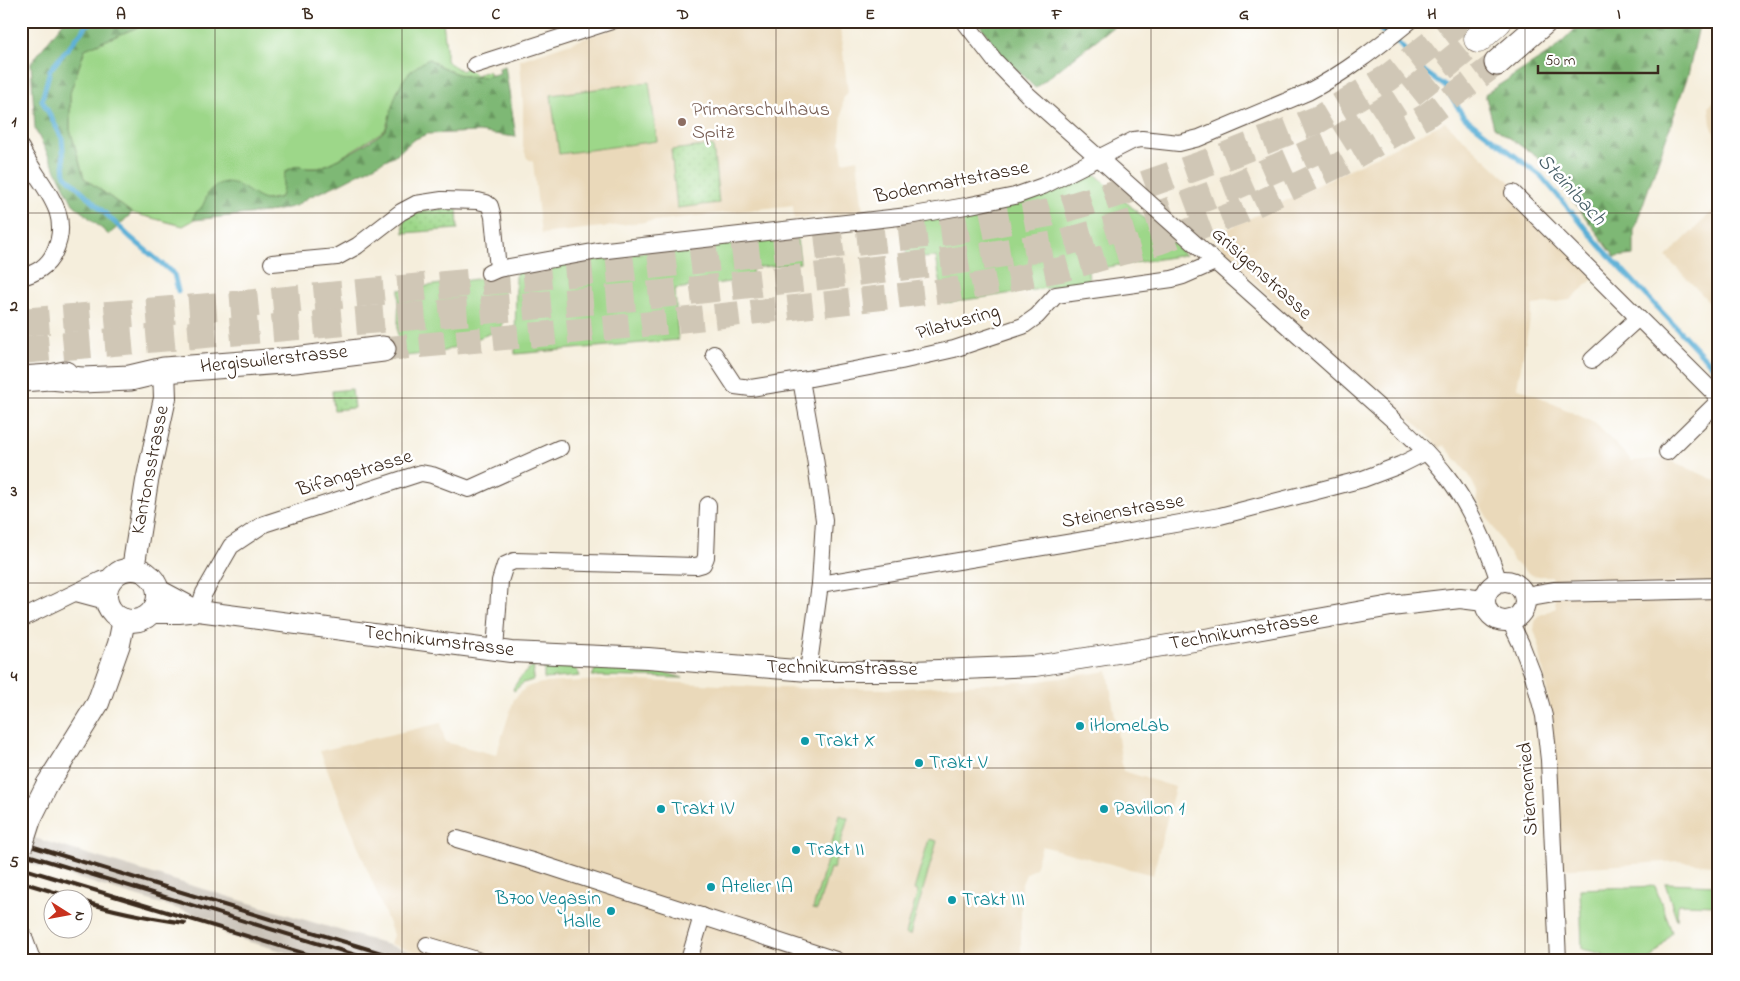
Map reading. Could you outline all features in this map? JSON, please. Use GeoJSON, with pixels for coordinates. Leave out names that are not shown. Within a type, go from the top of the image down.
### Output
{"type":"FeatureCollection","features":[{"type":"Feature","properties":{"kind":"highway"},"geometry":{"type":"LineString","coordinates":[[1478,39],[1498,21]]}},
{"type":"Feature","properties":{"kind":"main road"},"geometry":{"type":"LineString","coordinates":[[1498,63],[1545,21]]}},
{"type":"Feature","properties":{"kind":"main road","name":"Hergiswilerstrasse"},"geometry":{"type":"LineString","coordinates":[[21,379],[50,377],[82,380],[130,378],[164,370],[295,360],[383,349]]}},
{"type":"Feature","properties":{"kind":"main road","name":"Kantonsstrasse"},"geometry":{"type":"LineString","coordinates":[[133,569],[147,481],[165,398],[164,370]]}},
{"type":"Feature","properties":{"kind":"main road"},"geometry":{"type":"LineString","coordinates":[[133,569],[142,571],[150,576],[157,589],[157,601],[150,613],[138,620],[124,620],[116,616],[110,609],[106,601],[106,589],[112,577],[118,572],[133,569]]}},
{"type":"Feature","properties":{"kind":"main road"},"geometry":{"type":"LineString","coordinates":[[21,846],[30,819],[47,785],[98,703],[119,644],[124,620]]}},
{"type":"Feature","properties":{"kind":"main road"},"geometry":{"type":"LineString","coordinates":[[21,938],[29,960]]}},
{"type":"Feature","properties":{"kind":"street"},"geometry":{"type":"LineString","coordinates":[[475,65],[612,21]]}},
{"type":"Feature","properties":{"kind":"street","name":"Grisigenstrasse"},"geometry":{"type":"LineString","coordinates":[[964,21],[1012,80],[1393,420],[1426,452],[1446,476],[1464,503],[1490,554],[1499,582]]}},
{"type":"Feature","properties":{"kind":"street","name":"Bodenmattstrasse"},"geometry":{"type":"LineString","coordinates":[[272,263],[336,257],[357,246],[401,212],[416,204],[442,200],[478,201],[490,206],[494,271],[598,251],[908,216],[1015,196],[1043,186],[1134,140],[1187,142],[1208,135],[1308,92],[1325,83],[1410,21]]}},
{"type":"Feature","properties":{"kind":"street"},"geometry":{"type":"LineString","coordinates":[[21,148],[56,204],[62,229],[59,243],[53,256],[43,267],[30,275],[21,277]]}},
{"type":"Feature","properties":{"kind":"street"},"geometry":{"type":"LineString","coordinates":[[1513,193],[1719,400],[1667,452]]}},
{"type":"Feature","properties":{"kind":"street","name":"Pilatusring"},"geometry":{"type":"LineString","coordinates":[[714,354],[735,386],[751,388],[801,380],[901,361],[954,348],[1023,326],[1037,316],[1056,295],[1172,279],[1184,276],[1215,262]]}},
{"type":"Feature","properties":{"kind":"street"},"geometry":{"type":"LineString","coordinates":[[1592,360],[1638,318]]}},
{"type":"Feature","properties":{"kind":"street"},"geometry":{"type":"LineString","coordinates":[[801,380],[824,520],[820,584],[808,671]]}},
{"type":"Feature","properties":{"kind":"street","name":"Bifangstrasse"},"geometry":{"type":"LineString","coordinates":[[198,611],[204,593],[231,546],[264,524],[421,473],[432,475],[469,489],[560,448]]}},
{"type":"Feature","properties":{"kind":"street","name":"Steinenstrasse"},"geometry":{"type":"LineString","coordinates":[[820,584],[1220,516],[1363,479],[1400,465],[1426,452]]}},
{"type":"Feature","properties":{"kind":"street"},"geometry":{"type":"LineString","coordinates":[[495,650],[500,581],[502,569],[505,565],[514,561],[696,566],[703,564],[706,557],[708,505]]}},
{"type":"Feature","properties":{"kind":"street"},"geometry":{"type":"LineString","coordinates":[[21,619],[112,577]]}},
{"type":"Feature","properties":{"kind":"street"},"geometry":{"type":"LineString","coordinates":[[1499,582],[1512,582],[1518,586],[1525,597],[1524,609],[1516,619],[1504,622],[1492,618],[1487,613],[1484,601],[1488,589],[1499,582]]}},
{"type":"Feature","properties":{"kind":"street"},"geometry":{"type":"LineString","coordinates":[[1525,597],[1554,592],[1719,588]]}},
{"type":"Feature","properties":{"kind":"street","name":"Technikumstrasse"},"geometry":{"type":"LineString","coordinates":[[157,589],[198,611]]}},
{"type":"Feature","properties":{"kind":"street"},"geometry":{"type":"LineString","coordinates":[[76,593],[106,601]]}},
{"type":"Feature","properties":{"kind":"street","name":"Technikumstrasse"},"geometry":{"type":"LineString","coordinates":[[150,613],[198,611],[495,650],[540,654],[657,658],[808,671],[914,671],[1035,666],[1194,641],[1391,606],[1460,598],[1484,601]]}},
{"type":"Feature","properties":{"kind":"street","name":"Sternenried"},"geometry":{"type":"LineString","coordinates":[[1510,621],[1533,674],[1544,716],[1549,760],[1558,960]]}},
{"type":"Feature","properties":{"kind":"street"},"geometry":{"type":"LineString","coordinates":[[457,839],[535,862],[836,960]]}},
{"type":"Feature","properties":{"kind":"street"},"geometry":{"type":"LineString","coordinates":[[688,960],[702,916]]}},
{"type":"Feature","properties":{"kind":"street"},"geometry":{"type":"LineString","coordinates":[[427,945],[477,960]]}},
{"type":"Feature","properties":{"kind":"shaded area","name":"Primarschulhaus Spitz"},"geometry":{"type":"Polygon","coordinates":[[[637,21],[839,21],[848,92],[843,99],[840,139],[843,162],[857,159],[863,211],[794,219],[793,205],[541,234],[533,162],[527,158],[523,147],[520,60],[637,21]]]}},
{"type":"Feature","properties":{"kind":"shaded area"},"geometry":{"type":"Polygon","coordinates":[[[1719,94],[1719,147],[1711,124],[1709,107],[1719,94]]]}},
{"type":"Feature","properties":{"kind":"shaded area"},"geometry":{"type":"Polygon","coordinates":[[[1445,122],[1604,269],[1570,300],[1533,305],[1517,387],[1595,423],[1632,461],[1665,458],[1719,482],[1719,866],[1679,861],[1558,869],[1552,718],[1538,642],[1534,630],[1538,616],[1556,608],[1552,576],[1531,575],[1514,562],[1477,500],[1477,492],[1469,475],[1444,445],[1440,448],[1420,427],[1379,396],[1292,321],[1261,288],[1223,254],[1220,233],[1445,122]]]}},
{"type":"Feature","properties":{"kind":"shaded area"},"geometry":{"type":"Polygon","coordinates":[[[1719,205],[1719,312],[1666,257],[1719,205]]]}},
{"type":"Feature","properties":{"kind":"shaded area"},"geometry":{"type":"Polygon","coordinates":[[[1108,671],[1123,771],[1175,787],[1153,875],[1042,846],[1035,868],[1026,874],[1021,886],[1021,960],[441,960],[390,944],[393,935],[391,929],[320,751],[441,723],[445,742],[496,755],[514,699],[525,688],[543,683],[604,680],[776,688],[886,689],[1040,681],[1108,671]]]}},
{"type":"Feature","properties":{"kind":"shaded area"},"geometry":{"type":"Polygon","coordinates":[[[21,834],[438,960],[313,960],[226,935],[211,919],[21,861],[21,834]]]}},
{"type":"Feature","properties":{"kind":"green space"},"geometry":{"type":"Polygon","coordinates":[[[64,21],[146,21],[140,26],[85,49],[70,93],[70,129],[84,178],[132,213],[109,235],[73,204],[35,129],[31,63],[64,21]]]}},
{"type":"Feature","properties":{"kind":"green space"},"geometry":{"type":"Polygon","coordinates":[[[146,21],[443,21],[446,61],[462,71],[466,67],[476,75],[488,71],[491,76],[457,74],[429,59],[400,87],[385,130],[340,158],[319,168],[296,166],[286,171],[281,197],[266,200],[209,191],[202,209],[195,213],[194,220],[183,226],[132,213],[84,178],[70,129],[70,93],[85,49],[140,26],[146,21]]]}},
{"type":"Feature","properties":{"kind":"green space"},"geometry":{"type":"Polygon","coordinates":[[[977,21],[1112,21],[1114,26],[1035,88],[1001,54],[977,21]]]}},
{"type":"Feature","properties":{"kind":"green space"},"geometry":{"type":"Polygon","coordinates":[[[1585,21],[1700,21],[1688,75],[1634,230],[1634,255],[1615,257],[1544,162],[1494,127],[1485,94],[1552,51],[1585,21]]]}},
{"type":"Feature","properties":{"kind":"green space"},"geometry":{"type":"Polygon","coordinates":[[[429,59],[455,73],[472,77],[490,76],[500,73],[499,68],[505,66],[516,137],[479,132],[427,134],[413,140],[397,154],[309,197],[295,206],[275,211],[194,220],[195,213],[202,207],[209,192],[215,186],[229,182],[259,198],[265,200],[275,199],[281,197],[286,171],[296,166],[319,168],[325,166],[375,138],[386,129],[400,86],[408,74],[429,59]]]}},
{"type":"Feature","properties":{"kind":"green space"},"geometry":{"type":"Polygon","coordinates":[[[649,82],[657,141],[559,154],[551,95],[649,82]]]}},
{"type":"Feature","properties":{"kind":"green space"},"geometry":{"type":"Polygon","coordinates":[[[713,145],[719,203],[677,208],[671,150],[713,145]]]}},
{"type":"Feature","properties":{"kind":"green space"},"geometry":{"type":"Polygon","coordinates":[[[1094,173],[1185,255],[1088,270],[1089,282],[944,303],[936,257],[907,259],[904,222],[1019,204],[1063,184],[1094,173]]]}},
{"type":"Feature","properties":{"kind":"green space"},"geometry":{"type":"Polygon","coordinates":[[[457,208],[458,229],[404,233],[403,221],[409,217],[429,210],[457,208]]]}},
{"type":"Feature","properties":{"kind":"green space"},"geometry":{"type":"Polygon","coordinates":[[[796,233],[800,263],[752,268],[753,279],[675,289],[678,340],[515,354],[516,272],[671,248],[796,233]]]}},
{"type":"Feature","properties":{"kind":"green space"},"geometry":{"type":"Polygon","coordinates":[[[504,275],[502,329],[442,352],[397,357],[399,290],[504,275]]]}},
{"type":"Feature","properties":{"kind":"green space"},"geometry":{"type":"Polygon","coordinates":[[[352,389],[354,408],[334,410],[332,391],[352,389]]]}},
{"type":"Feature","properties":{"kind":"green space"},"geometry":{"type":"Polygon","coordinates":[[[570,666],[577,670],[580,676],[544,679],[544,667],[570,666]]]}},
{"type":"Feature","properties":{"kind":"green space"},"geometry":{"type":"Polygon","coordinates":[[[599,666],[646,667],[683,678],[592,676],[599,666]]]}},
{"type":"Feature","properties":{"kind":"green space"},"geometry":{"type":"Polygon","coordinates":[[[534,667],[533,680],[523,683],[514,691],[513,689],[522,676],[534,667]]]}},
{"type":"Feature","properties":{"kind":"green space"},"geometry":{"type":"Polygon","coordinates":[[[840,815],[848,818],[833,869],[830,868],[817,910],[813,909],[840,815]]]}},
{"type":"Feature","properties":{"kind":"green space"},"geometry":{"type":"Polygon","coordinates":[[[929,839],[937,841],[910,935],[906,934],[918,891],[914,890],[929,839]]]}},
{"type":"Feature","properties":{"kind":"green space"},"geometry":{"type":"Polygon","coordinates":[[[1665,883],[1719,885],[1719,905],[1678,904],[1677,920],[1665,883]]]}},
{"type":"Feature","properties":{"kind":"green space"},"geometry":{"type":"Polygon","coordinates":[[[1655,886],[1672,932],[1651,960],[1604,960],[1603,954],[1582,949],[1580,889],[1655,886]]]}},
{"type":"Feature","properties":{"kind":"waterway"},"geometry":{"type":"LineString","coordinates":[[95,21],[87,25],[50,70],[42,100],[62,138],[65,175],[130,237],[174,274],[178,291]]}},
{"type":"Feature","properties":{"kind":"waterway","name":"Steinibach"},"geometry":{"type":"LineString","coordinates":[[1369,21],[1398,43],[1425,72],[1446,87],[1463,116],[1541,176],[1603,249],[1719,373]]}},
{"type":"Feature","properties":{"kind":"tunnel"},"geometry":{"type":"LineString","coordinates":[[21,322],[234,305],[634,267],[952,231],[1049,213],[1135,188],[1216,160],[1319,119],[1388,78],[1461,21]]}},
{"type":"Feature","properties":{"kind":"tunnel"},"geometry":{"type":"LineString","coordinates":[[21,350],[635,297],[953,261],[1056,245],[1153,217],[1233,187],[1335,142],[1409,95],[1478,39]]}},
{"type":"Feature","properties":{"kind":"tunnel"},"geometry":{"type":"LineString","coordinates":[[383,349],[639,325],[958,289],[1063,269],[1159,242],[1242,211],[1341,164],[1426,116],[1497,63]]}},
{"type":"Feature","properties":{"kind":"railway"},"geometry":{"type":"LineString","coordinates":[[21,843],[404,960]]}},
{"type":"Feature","properties":{"kind":"railway"},"geometry":{"type":"LineString","coordinates":[[21,853],[372,960]]}},
{"type":"Feature","properties":{"kind":"railway"},"geometry":{"type":"LineString","coordinates":[[21,868],[326,960]]}},
{"type":"Feature","properties":{"kind":"railway"},"geometry":{"type":"LineString","coordinates":[[21,882],[42,888]]}},
{"type":"Feature","properties":{"kind":"railway"},"geometry":{"type":"LineString","coordinates":[[92,904],[133,914],[185,923]]}},
{"type":"Feature","properties":{"kind":"place","name":"Primarschulhaus Spitz"},"geometry":{"type":"Point","coordinates":[682,122]}},
{"type":"Feature","properties":{"kind":"place","name":"iHomeLab"},"geometry":{"type":"Point","coordinates":[1080,726]}},
{"type":"Feature","properties":{"kind":"place","name":"Trakt X"},"geometry":{"type":"Point","coordinates":[805,741]}},
{"type":"Feature","properties":{"kind":"place","name":"Trakt V"},"geometry":{"type":"Point","coordinates":[919,763]}},
{"type":"Feature","properties":{"kind":"place","name":"Trakt IV"},"geometry":{"type":"Point","coordinates":[661,809]}},
{"type":"Feature","properties":{"kind":"place","name":"Pavillon 1"},"geometry":{"type":"Point","coordinates":[1104,809]}},
{"type":"Feature","properties":{"kind":"place","name":"Trakt II"},"geometry":{"type":"Point","coordinates":[796,850]}},
{"type":"Feature","properties":{"kind":"place","name":"Atelier IA"},"geometry":{"type":"Point","coordinates":[711,887]}},
{"type":"Feature","properties":{"kind":"place","name":"Trakt III"},"geometry":{"type":"Point","coordinates":[952,900]}},
{"type":"Feature","properties":{"kind":"place","name":"B700 Vegasin Halle"},"geometry":{"type":"Point","coordinates":[611,911]}}]}
